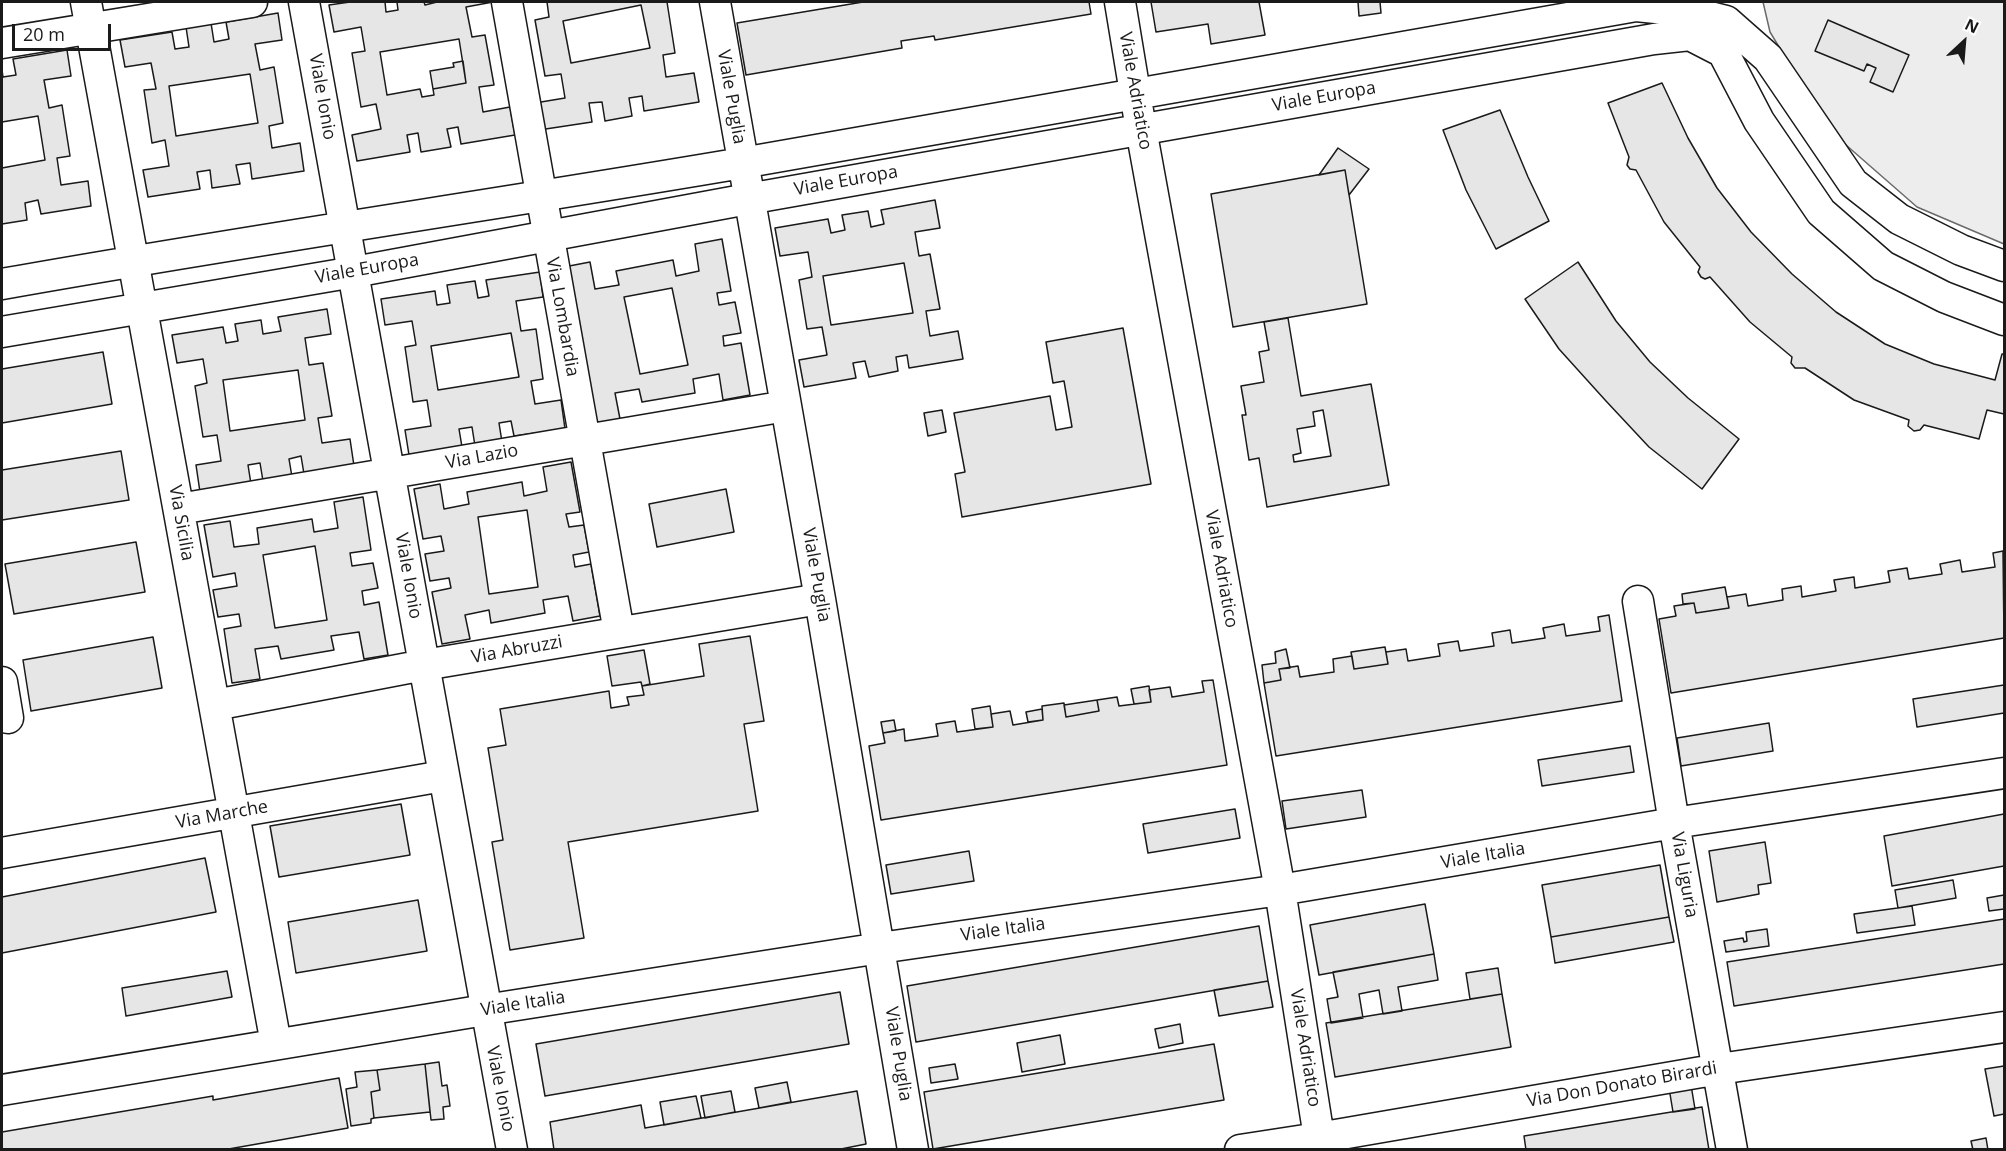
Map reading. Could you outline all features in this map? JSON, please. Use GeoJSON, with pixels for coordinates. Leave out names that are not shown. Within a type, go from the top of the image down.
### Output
{"type":"FeatureCollection","features":[{"type":"Feature","properties":{"kind":"street"},"geometry":{"type":"LineString","coordinates":[[2,44],[88,15],[252,2]]}},
{"type":"Feature","properties":{"kind":"street","name":"Viale Ionio"},"geometry":{"type":"LineString","coordinates":[[304,2],[512,1149]]}},
{"type":"Feature","properties":{"kind":"street","name":"Via Lombardia"},"geometry":{"type":"LineString","coordinates":[[507,2],[619,632]]}},
{"type":"Feature","properties":{"kind":"street","name":"Viale Puglia"},"geometry":{"type":"LineString","coordinates":[[715,2],[820,599],[913,1149]]}},
{"type":"Feature","properties":{"kind":"street","name":"Viale Adriatico"},"geometry":{"type":"LineString","coordinates":[[1120,2],[1141,129],[1280,890],[1320,1144]]}},
{"type":"Feature","properties":{"kind":"street","name":"Viale Europa"},"geometry":{"type":"LineString","coordinates":[[2,284],[742,163],[1636,6],[1688,16]]}},
{"type":"Feature","properties":{"kind":"street","name":"Via Sicilia"},"geometry":{"type":"LineString","coordinates":[[88,15],[276,1044]]}},
{"type":"Feature","properties":{"kind":"street"},"geometry":{"type":"LineString","coordinates":[[1688,16],[1726,21],[1768,58],[1853,183],[1899,219],[1961,250],[2004,266]]}},
{"type":"Feature","properties":{"kind":"street"},"geometry":{"type":"LineString","coordinates":[[1688,16],[1723,52],[1760,121],[1821,212],[1883,266],[1944,297],[2004,320]]}},
{"type":"Feature","properties":{"kind":"street","name":"Viale Europa"},"geometry":{"type":"LineString","coordinates":[[2,332],[354,272],[748,199],[1643,41],[1688,16]]}},
{"type":"Feature","properties":{"kind":"street","name":"Via Lazio"},"geometry":{"type":"LineString","coordinates":[[178,509],[786,406]]}},
{"type":"Feature","properties":{"kind":"street","name":"Via Abruzzi"},"geometry":{"type":"LineString","coordinates":[[215,705],[424,665],[820,599]]}},
{"type":"Feature","properties":{"kind":"street","name":"Via Liguria"},"geometry":{"type":"LineString","coordinates":[[1638,601],[1674,823],[1732,1149]]}},
{"type":"Feature","properties":{"kind":"street"},"geometry":{"type":"LineString","coordinates":[[2,682],[8,717]]}},
{"type":"Feature","properties":{"kind":"street","name":"Viale Italia"},"geometry":{"type":"LineString","coordinates":[[2,1090],[485,1010],[880,948],[1280,890],[1674,823],[2004,773]]}},
{"type":"Feature","properties":{"kind":"street","name":"Via Marche"},"geometry":{"type":"LineString","coordinates":[[2,853],[443,776]]}},
{"type":"Feature","properties":{"kind":"street","name":"Via Don Donato Birardi"},"geometry":{"type":"LineString","coordinates":[[1240,1149],[1320,1144],[1719,1069],[2004,1027]]}},
{"type":"Feature","properties":{"kind":"shaded area"},"geometry":{"type":"Polygon","coordinates":[[[1763,2],[2004,2],[2004,244],[1917,207],[1830,131],[1770,32],[1763,2]]]}},
{"type":"Feature","properties":{"kind":"building"},"geometry":{"type":"Polygon","coordinates":[[[350,2],[385,2],[386,12],[398,10],[397,2],[424,2],[425,5],[437,2],[493,2],[466,7],[472,37],[485,35],[494,85],[479,87],[483,112],[510,107],[515,135],[461,144],[458,127],[447,129],[451,147],[421,152],[418,133],[407,135],[410,152],[357,161],[352,135],[381,129],[376,104],[361,107],[352,53],[365,51],[361,27],[334,32],[329,5],[350,2]],[[459,39],[380,52],[387,95],[420,89],[422,97],[434,95],[433,89],[466,83],[459,39]]]}},
{"type":"Feature","properties":{"kind":"building"},"geometry":{"type":"Polygon","coordinates":[[[547,2],[667,2],[675,53],[663,55],[666,77],[694,73],[699,102],[644,111],[642,96],[629,98],[632,116],[605,121],[602,102],[589,103],[592,122],[539,130],[535,103],[565,98],[561,74],[545,76],[535,20],[549,17],[547,2]],[[641,5],[563,21],[571,63],[650,48],[641,5]]]}},
{"type":"Feature","properties":{"kind":"building"},"geometry":{"type":"Polygon","coordinates":[[[863,2],[1089,2],[1091,14],[935,40],[934,36],[901,41],[902,48],[746,75],[737,23],[863,2]]]}},
{"type":"Feature","properties":{"kind":"building"},"geometry":{"type":"Polygon","coordinates":[[[1151,2],[1259,2],[1265,35],[1211,44],[1208,24],[1156,32],[1151,2]]]}},
{"type":"Feature","properties":{"kind":"building"},"geometry":{"type":"Polygon","coordinates":[[[1358,2],[1380,2],[1381,13],[1359,16],[1358,2]]]}},
{"type":"Feature","properties":{"kind":"building"},"geometry":{"type":"Polygon","coordinates":[[[278,13],[282,40],[255,44],[260,70],[274,67],[283,123],[269,126],[272,148],[300,143],[304,171],[252,179],[250,163],[236,165],[240,184],[212,188],[210,170],[197,172],[200,189],[148,197],[143,170],[169,166],[165,140],[152,143],[144,90],[156,89],[151,63],[125,67],[120,40],[172,32],[175,49],[189,47],[186,27],[211,23],[214,42],[229,39],[226,22],[278,13]],[[250,74],[169,86],[176,136],[258,123],[250,74]]]}},
{"type":"Feature","properties":{"kind":"building"},"geometry":{"type":"Polygon","coordinates":[[[1828,20],[1909,55],[1893,92],[1870,82],[1876,68],[1867,64],[1864,71],[1815,51],[1828,20]]]}},
{"type":"Feature","properties":{"kind":"building"},"geometry":{"type":"Polygon","coordinates":[[[67,50],[71,76],[44,80],[49,108],[62,105],[70,156],[57,158],[61,185],[88,181],[91,206],[41,214],[38,200],[25,203],[27,220],[2,224],[2,168],[45,160],[38,116],[2,122],[2,70],[3,77],[16,75],[13,59],[67,50]]]}},
{"type":"Feature","properties":{"kind":"building"},"geometry":{"type":"Polygon","coordinates":[[[463,61],[466,83],[433,89],[430,71],[454,67],[453,63],[463,61]]]}},
{"type":"Feature","properties":{"kind":"building"},"geometry":{"type":"Polygon","coordinates":[[[1662,83],[1688,138],[1717,188],[1751,232],[1792,274],[1836,312],[1885,344],[1934,364],[1995,380],[2002,354],[2004,354],[2004,414],[1987,410],[1979,439],[1924,425],[1920,430],[1914,431],[1908,426],[1909,420],[1854,400],[1805,368],[1795,368],[1791,363],[1792,357],[1750,322],[1710,277],[1705,279],[1701,277],[1698,272],[1700,267],[1664,222],[1636,170],[1630,169],[1627,165],[1629,157],[1608,103],[1662,83]]]}},
{"type":"Feature","properties":{"kind":"building"},"geometry":{"type":"Polygon","coordinates":[[[1500,110],[1549,221],[1496,249],[1466,190],[1443,130],[1500,110]]]}},
{"type":"Feature","properties":{"kind":"building"},"geometry":{"type":"Polygon","coordinates":[[[1338,148],[1369,169],[1349,195],[1345,170],[1319,175],[1338,148]]]}},
{"type":"Feature","properties":{"kind":"building"},"geometry":{"type":"Polygon","coordinates":[[[1345,170],[1367,304],[1233,327],[1211,194],[1345,170]]]}},
{"type":"Feature","properties":{"kind":"building"},"geometry":{"type":"Polygon","coordinates":[[[935,200],[940,228],[915,232],[919,256],[930,254],[940,309],[926,311],[930,336],[958,331],[963,359],[909,368],[907,355],[896,357],[898,371],[869,377],[865,361],[853,363],[856,378],[804,387],[799,360],[827,355],[822,327],[807,329],[799,280],[812,277],[808,252],[780,256],[775,228],[828,219],[831,233],[845,230],[842,215],[868,211],[871,227],[884,224],[881,210],[935,200]],[[904,263],[823,276],[831,325],[913,313],[904,263]]]}},
{"type":"Feature","properties":{"kind":"building"},"geometry":{"type":"Polygon","coordinates":[[[722,239],[731,291],[717,293],[719,305],[735,302],[741,333],[723,336],[724,346],[741,343],[750,395],[723,400],[719,374],[693,379],[695,393],[642,402],[639,389],[615,393],[620,419],[592,424],[564,267],[590,262],[595,289],[619,285],[616,271],[673,260],[676,276],[699,271],[695,244],[722,239]],[[672,288],[624,297],[640,374],[688,365],[672,288]]]}},
{"type":"Feature","properties":{"kind":"building"},"geometry":{"type":"Polygon","coordinates":[[[1578,262],[1616,321],[1650,362],[1688,398],[1739,439],[1702,489],[1649,447],[1606,401],[1559,349],[1525,299],[1578,262]]]}},
{"type":"Feature","properties":{"kind":"building"},"geometry":{"type":"Polygon","coordinates":[[[540,272],[543,297],[516,301],[521,331],[536,329],[543,379],[531,381],[535,404],[561,400],[565,429],[514,436],[511,421],[499,423],[502,442],[475,446],[472,427],[459,429],[462,447],[409,455],[405,430],[431,426],[427,400],[413,402],[405,347],[416,345],[412,321],[385,325],[381,299],[435,291],[437,305],[450,303],[447,285],[475,281],[478,298],[489,296],[486,280],[540,272]],[[511,333],[431,346],[438,390],[519,377],[511,333]]]}},
{"type":"Feature","properties":{"kind":"building"},"geometry":{"type":"Polygon","coordinates":[[[327,309],[331,334],[305,338],[309,365],[323,363],[332,416],[318,418],[322,443],[350,439],[354,466],[304,474],[301,456],[289,459],[292,477],[263,481],[260,463],[248,465],[251,484],[200,492],[196,465],[221,461],[217,435],[203,437],[195,386],[207,383],[203,359],[177,363],[172,335],[223,327],[226,343],[238,341],[235,324],[261,320],[263,334],[281,331],[278,317],[327,309]],[[298,370],[223,380],[230,431],[305,420],[298,370]]]}},
{"type":"Feature","properties":{"kind":"building"},"geometry":{"type":"Polygon","coordinates":[[[1288,318],[1301,396],[1371,384],[1389,485],[1267,507],[1259,458],[1249,460],[1242,415],[1246,415],[1241,386],[1264,382],[1259,352],[1269,350],[1264,322],[1288,318]],[[1323,410],[1313,412],[1315,426],[1297,429],[1301,453],[1293,455],[1294,462],[1331,456],[1323,410]]]}},
{"type":"Feature","properties":{"kind":"building"},"geometry":{"type":"Polygon","coordinates":[[[1123,328],[1151,484],[962,517],[955,474],[965,472],[954,413],[1050,396],[1056,430],[1072,427],[1064,381],[1053,383],[1046,342],[1123,328]]]}},
{"type":"Feature","properties":{"kind":"building"},"geometry":{"type":"Polygon","coordinates":[[[103,352],[112,404],[2,423],[2,369],[103,352]]]}},
{"type":"Feature","properties":{"kind":"building"},"geometry":{"type":"Polygon","coordinates":[[[942,410],[946,432],[928,436],[924,413],[942,410]]]}},
{"type":"Feature","properties":{"kind":"building"},"geometry":{"type":"Polygon","coordinates":[[[121,451],[129,500],[2,520],[2,470],[121,451]]]}},
{"type":"Feature","properties":{"kind":"building"},"geometry":{"type":"Polygon","coordinates":[[[571,462],[580,512],[566,514],[569,527],[584,525],[589,552],[573,555],[575,567],[591,564],[600,616],[573,621],[568,596],[543,600],[545,613],[491,623],[489,610],[465,615],[470,639],[442,644],[432,592],[451,588],[449,578],[430,581],[425,554],[444,551],[441,536],[423,539],[414,489],[440,484],[444,509],[469,504],[467,492],[522,482],[524,496],[547,491],[543,467],[571,462]],[[527,510],[478,517],[489,594],[538,587],[527,510]]]}},
{"type":"Feature","properties":{"kind":"building"},"geometry":{"type":"Polygon","coordinates":[[[726,489],[734,532],[657,547],[649,504],[726,489]]]}},
{"type":"Feature","properties":{"kind":"building"},"geometry":{"type":"Polygon","coordinates":[[[363,497],[371,550],[350,553],[352,566],[373,563],[378,588],[362,591],[364,605],[379,602],[388,655],[364,659],[359,632],[331,636],[334,650],[281,659],[278,646],[255,649],[260,679],[232,683],[224,629],[241,626],[239,614],[218,617],[213,590],[237,586],[235,573],[213,577],[204,525],[230,521],[234,547],[259,544],[257,528],[312,519],[314,532],[338,528],[334,502],[363,497]],[[315,546],[263,555],[275,628],[327,620],[315,546]]]}},
{"type":"Feature","properties":{"kind":"building"},"geometry":{"type":"Polygon","coordinates":[[[136,542],[145,592],[14,614],[5,564],[136,542]]]}},
{"type":"Feature","properties":{"kind":"building"},"geometry":{"type":"Polygon","coordinates":[[[2003,551],[2004,638],[1671,693],[1659,619],[1676,616],[1674,606],[1694,603],[1696,613],[1729,608],[1727,597],[1746,594],[1748,606],[1783,600],[1782,589],[1801,586],[1802,597],[1836,591],[1834,580],[1854,577],[1855,588],[1890,582],[1888,571],[1907,568],[1909,579],[1942,574],[1940,564],[1960,560],[1962,572],[1995,567],[1993,553],[2003,551]]]}},
{"type":"Feature","properties":{"kind":"building"},"geometry":{"type":"Polygon","coordinates":[[[1725,587],[1729,608],[1696,613],[1694,603],[1683,604],[1682,594],[1725,587]]]}},
{"type":"Feature","properties":{"kind":"building"},"geometry":{"type":"Polygon","coordinates":[[[1609,615],[1622,701],[1276,756],[1264,683],[1281,680],[1279,669],[1298,666],[1300,677],[1334,672],[1333,659],[1352,656],[1354,669],[1388,664],[1386,652],[1406,649],[1408,661],[1440,656],[1438,644],[1458,641],[1460,651],[1494,646],[1492,633],[1510,630],[1512,643],[1545,638],[1543,628],[1564,624],[1566,636],[1600,631],[1598,617],[1609,615]]]}},
{"type":"Feature","properties":{"kind":"building"},"geometry":{"type":"Polygon","coordinates":[[[750,636],[764,721],[744,724],[758,811],[568,842],[584,938],[510,950],[492,842],[503,840],[488,748],[506,745],[500,709],[609,691],[611,708],[629,705],[627,697],[644,695],[642,686],[704,676],[699,644],[750,636]]]}},
{"type":"Feature","properties":{"kind":"building"},"geometry":{"type":"Polygon","coordinates":[[[153,637],[162,688],[31,711],[23,660],[153,637]]]}},
{"type":"Feature","properties":{"kind":"building"},"geometry":{"type":"Polygon","coordinates":[[[1385,647],[1388,664],[1354,669],[1351,652],[1385,647]]]}},
{"type":"Feature","properties":{"kind":"building"},"geometry":{"type":"Polygon","coordinates":[[[1286,649],[1290,668],[1279,669],[1281,680],[1264,683],[1262,665],[1276,663],[1275,652],[1286,649]]]}},
{"type":"Feature","properties":{"kind":"building"},"geometry":{"type":"Polygon","coordinates":[[[644,650],[650,684],[642,686],[641,682],[612,686],[607,656],[644,650]]]}},
{"type":"Feature","properties":{"kind":"building"},"geometry":{"type":"Polygon","coordinates":[[[1213,680],[1227,765],[881,820],[869,746],[885,743],[883,733],[904,729],[905,741],[938,736],[936,724],[955,721],[957,732],[993,727],[991,714],[1010,711],[1013,725],[1043,720],[1042,706],[1064,703],[1066,717],[1099,711],[1097,700],[1117,697],[1119,706],[1151,702],[1149,690],[1170,687],[1172,697],[1204,692],[1202,681],[1213,680]]]}},
{"type":"Feature","properties":{"kind":"building"},"geometry":{"type":"Polygon","coordinates":[[[2004,685],[2004,713],[1917,727],[1913,699],[2004,685]]]}},
{"type":"Feature","properties":{"kind":"building"},"geometry":{"type":"Polygon","coordinates":[[[1149,686],[1151,702],[1134,704],[1131,689],[1149,686]]]}},
{"type":"Feature","properties":{"kind":"building"},"geometry":{"type":"Polygon","coordinates":[[[1097,700],[1099,711],[1066,717],[1064,705],[1097,700]]]}},
{"type":"Feature","properties":{"kind":"building"},"geometry":{"type":"Polygon","coordinates":[[[990,706],[993,727],[975,729],[972,709],[990,706]]]}},
{"type":"Feature","properties":{"kind":"building"},"geometry":{"type":"Polygon","coordinates":[[[1042,709],[1043,720],[1028,722],[1026,712],[1042,709]]]}},
{"type":"Feature","properties":{"kind":"building"},"geometry":{"type":"Polygon","coordinates":[[[894,720],[896,731],[883,733],[881,722],[894,720]]]}},
{"type":"Feature","properties":{"kind":"building"},"geometry":{"type":"Polygon","coordinates":[[[1769,723],[1773,751],[1681,766],[1677,738],[1769,723]]]}},
{"type":"Feature","properties":{"kind":"building"},"geometry":{"type":"Polygon","coordinates":[[[1630,746],[1634,772],[1542,786],[1538,760],[1630,746]]]}},
{"type":"Feature","properties":{"kind":"building"},"geometry":{"type":"Polygon","coordinates":[[[1362,790],[1366,817],[1286,829],[1282,801],[1362,790]]]}},
{"type":"Feature","properties":{"kind":"building"},"geometry":{"type":"Polygon","coordinates":[[[401,804],[410,855],[279,877],[270,826],[401,804]]]}},
{"type":"Feature","properties":{"kind":"building"},"geometry":{"type":"Polygon","coordinates":[[[1235,809],[1240,838],[1148,853],[1143,824],[1235,809]]]}},
{"type":"Feature","properties":{"kind":"building"},"geometry":{"type":"Polygon","coordinates":[[[2004,814],[2004,866],[1892,886],[1884,836],[2004,814]]]}},
{"type":"Feature","properties":{"kind":"building"},"geometry":{"type":"Polygon","coordinates":[[[1765,842],[1771,883],[1758,885],[1759,894],[1717,902],[1709,851],[1765,842]]]}},
{"type":"Feature","properties":{"kind":"building"},"geometry":{"type":"Polygon","coordinates":[[[969,851],[974,881],[891,894],[886,865],[969,851]]]}},
{"type":"Feature","properties":{"kind":"building"},"geometry":{"type":"Polygon","coordinates":[[[205,858],[216,912],[2,953],[2,897],[205,858]]]}},
{"type":"Feature","properties":{"kind":"building"},"geometry":{"type":"Polygon","coordinates":[[[1660,865],[1669,917],[1551,937],[1542,885],[1660,865]]]}},
{"type":"Feature","properties":{"kind":"building"},"geometry":{"type":"Polygon","coordinates":[[[1953,880],[1956,898],[1898,908],[1895,890],[1953,880]]]}},
{"type":"Feature","properties":{"kind":"building"},"geometry":{"type":"Polygon","coordinates":[[[2004,895],[2004,909],[1989,911],[1987,898],[2004,895]]]}},
{"type":"Feature","properties":{"kind":"building"},"geometry":{"type":"Polygon","coordinates":[[[418,900],[427,951],[296,973],[288,922],[418,900]]]}},
{"type":"Feature","properties":{"kind":"building"},"geometry":{"type":"Polygon","coordinates":[[[1425,904],[1434,954],[1319,975],[1310,925],[1425,904]]]}},
{"type":"Feature","properties":{"kind":"building"},"geometry":{"type":"Polygon","coordinates":[[[1912,906],[1915,925],[1857,933],[1854,914],[1912,906]]]}},
{"type":"Feature","properties":{"kind":"building"},"geometry":{"type":"Polygon","coordinates":[[[1669,917],[1674,942],[1555,963],[1551,937],[1669,917]]]}},
{"type":"Feature","properties":{"kind":"building"},"geometry":{"type":"Polygon","coordinates":[[[2004,919],[2004,964],[1734,1006],[1727,962],[2004,919]]]}},
{"type":"Feature","properties":{"kind":"building"},"geometry":{"type":"Polygon","coordinates":[[[1259,926],[1268,981],[916,1042],[907,986],[1259,926]]]}},
{"type":"Feature","properties":{"kind":"building"},"geometry":{"type":"Polygon","coordinates":[[[1767,929],[1769,946],[1726,952],[1724,941],[1743,938],[1744,942],[1747,941],[1746,932],[1767,929]]]}},
{"type":"Feature","properties":{"kind":"building"},"geometry":{"type":"Polygon","coordinates":[[[1434,954],[1438,980],[1398,987],[1402,1011],[1383,1014],[1379,990],[1359,994],[1363,1018],[1331,1023],[1327,999],[1338,997],[1333,972],[1434,954]]]}},
{"type":"Feature","properties":{"kind":"building"},"geometry":{"type":"Polygon","coordinates":[[[1498,968],[1502,994],[1470,999],[1466,973],[1498,968]]]}},
{"type":"Feature","properties":{"kind":"building"},"geometry":{"type":"Polygon","coordinates":[[[227,971],[232,997],[126,1016],[122,988],[227,971]]]}},
{"type":"Feature","properties":{"kind":"building"},"geometry":{"type":"Polygon","coordinates":[[[1268,981],[1273,1007],[1219,1016],[1214,990],[1268,981]]]}},
{"type":"Feature","properties":{"kind":"building"},"geometry":{"type":"Polygon","coordinates":[[[840,992],[849,1044],[545,1096],[536,1044],[840,992]]]}},
{"type":"Feature","properties":{"kind":"building"},"geometry":{"type":"Polygon","coordinates":[[[1502,994],[1511,1047],[1335,1077],[1326,1023],[1502,994]]]}},
{"type":"Feature","properties":{"kind":"building"},"geometry":{"type":"Polygon","coordinates":[[[1180,1024],[1183,1043],[1159,1048],[1155,1029],[1180,1024]]]}},
{"type":"Feature","properties":{"kind":"building"},"geometry":{"type":"Polygon","coordinates":[[[1060,1035],[1065,1064],[1022,1072],[1017,1043],[1060,1035]]]}},
{"type":"Feature","properties":{"kind":"building"},"geometry":{"type":"Polygon","coordinates":[[[1214,1044],[1224,1100],[933,1149],[924,1092],[1214,1044]]]}},
{"type":"Feature","properties":{"kind":"building"},"geometry":{"type":"Polygon","coordinates":[[[439,1062],[442,1086],[447,1085],[450,1106],[443,1107],[444,1119],[431,1120],[425,1064],[439,1062]]]}},
{"type":"Feature","properties":{"kind":"building"},"geometry":{"type":"Polygon","coordinates":[[[425,1064],[430,1112],[374,1118],[371,1092],[380,1090],[377,1070],[425,1064]]]}},
{"type":"Feature","properties":{"kind":"building"},"geometry":{"type":"Polygon","coordinates":[[[955,1064],[958,1079],[931,1083],[929,1068],[955,1064]]]}},
{"type":"Feature","properties":{"kind":"building"},"geometry":{"type":"Polygon","coordinates":[[[2004,1066],[2004,1114],[1994,1116],[1985,1069],[2004,1066]]]}},
{"type":"Feature","properties":{"kind":"building"},"geometry":{"type":"Polygon","coordinates":[[[377,1070],[380,1090],[371,1092],[374,1118],[371,1119],[371,1123],[351,1126],[346,1089],[357,1087],[355,1072],[377,1070]]]}},
{"type":"Feature","properties":{"kind":"building"},"geometry":{"type":"Polygon","coordinates":[[[339,1078],[348,1128],[223,1150],[2,1150],[2,1132],[213,1096],[213,1100],[339,1078]]]}},
{"type":"Feature","properties":{"kind":"building"},"geometry":{"type":"Polygon","coordinates":[[[787,1082],[791,1102],[759,1108],[755,1088],[787,1082]]]}},
{"type":"Feature","properties":{"kind":"building"},"geometry":{"type":"Polygon","coordinates":[[[1691,1085],[1695,1109],[1673,1112],[1669,1088],[1691,1085]]]}},
{"type":"Feature","properties":{"kind":"building"},"geometry":{"type":"Polygon","coordinates":[[[731,1091],[735,1112],[705,1118],[701,1096],[731,1091]]]}},
{"type":"Feature","properties":{"kind":"building"},"geometry":{"type":"Polygon","coordinates":[[[857,1091],[866,1144],[836,1150],[554,1150],[550,1122],[641,1105],[645,1128],[857,1091]]]}},
{"type":"Feature","properties":{"kind":"building"},"geometry":{"type":"Polygon","coordinates":[[[696,1096],[701,1118],[664,1125],[660,1102],[696,1096]]]}},
{"type":"Feature","properties":{"kind":"building"},"geometry":{"type":"Polygon","coordinates":[[[1702,1107],[1709,1150],[1526,1150],[1524,1136],[1702,1107]]]}},
{"type":"Feature","properties":{"kind":"building"},"geometry":{"type":"Polygon","coordinates":[[[1986,1138],[1988,1150],[1973,1150],[1971,1141],[1986,1138]]]}}]}
